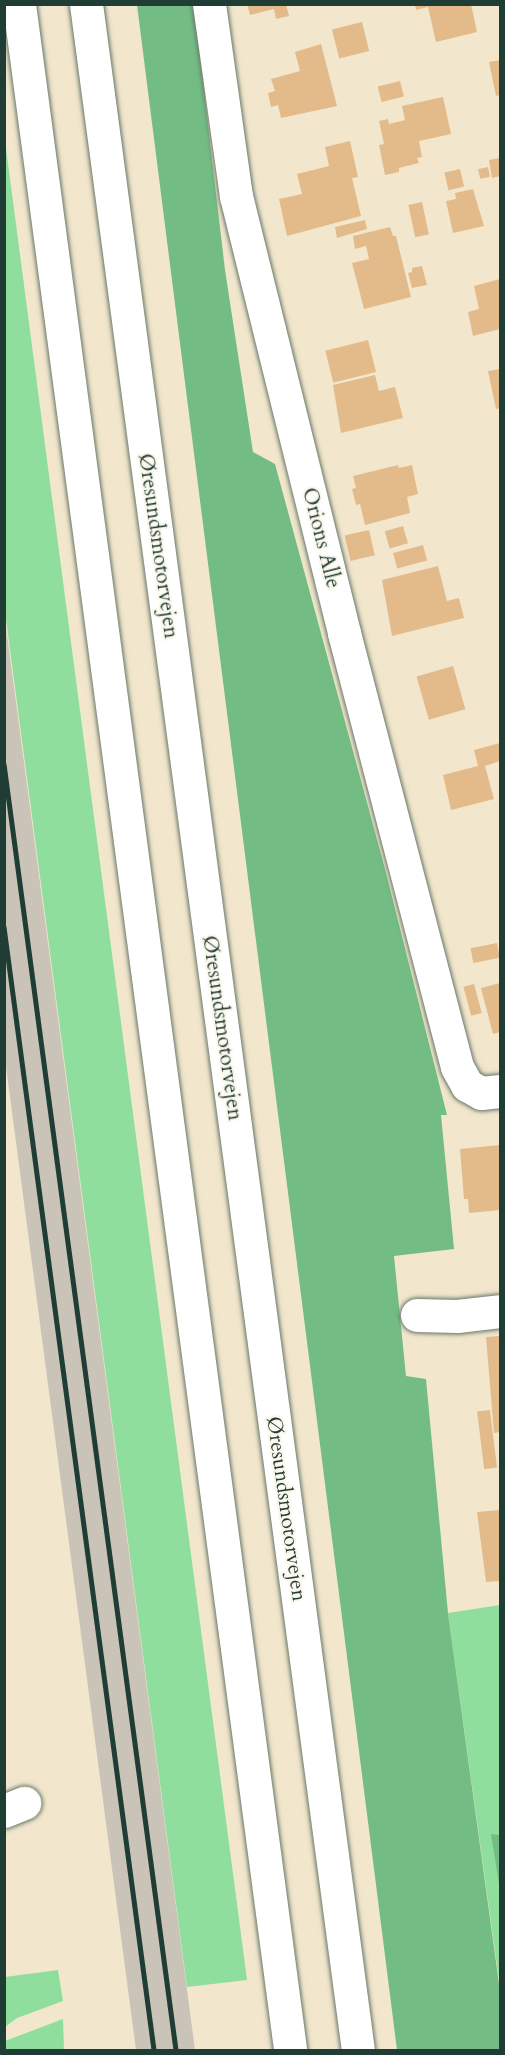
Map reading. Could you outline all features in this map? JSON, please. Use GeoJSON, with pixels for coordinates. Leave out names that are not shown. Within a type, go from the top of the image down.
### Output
{"type":"FeatureCollection","features":[{"type":"Feature","properties":{"kind":"main road"},"geometry":{"type":"LineString","coordinates":[[19,4],[290,2050]]}},
{"type":"Feature","properties":{"kind":"main road","name":"Øresundsmotorvejen"},"geometry":{"type":"LineString","coordinates":[[86,4],[358,2050]]}},
{"type":"Feature","properties":{"kind":"main road","name":"Orions Alle"},"geometry":{"type":"LineString","coordinates":[[209,4],[236,196],[344,633],[457,1066],[467,1085],[481,1093],[501,1091]]}},
{"type":"Feature","properties":{"kind":"main road"},"geometry":{"type":"LineString","coordinates":[[417,1315],[457,1316],[501,1311]]}},
{"type":"Feature","properties":{"kind":"shaded area"},"geometry":{"type":"Polygon","coordinates":[[[4,612],[195,2050],[136,2050],[5,1059],[4,612]]]}},
{"type":"Feature","properties":{"kind":"green space"},"geometry":{"type":"Polygon","coordinates":[[[137,5],[194,5],[225,270],[253,452],[275,464],[385,869],[447,1115],[441,1115],[454,1249],[394,1256],[406,1376],[426,1379],[448,1613],[500,1991],[500,2050],[397,2050],[137,5]]]}},
{"type":"Feature","properties":{"kind":"green space"},"geometry":{"type":"Polygon","coordinates":[[[4,133],[247,1980],[187,1987],[5,612],[4,133]]]}},
{"type":"Feature","properties":{"kind":"green space"},"geometry":{"type":"Polygon","coordinates":[[[500,1605],[500,1987],[448,1613],[500,1605]]]}},
{"type":"Feature","properties":{"kind":"green space"},"geometry":{"type":"Polygon","coordinates":[[[491,1834],[500,1835],[500,1890],[491,1834]]]}},
{"type":"Feature","properties":{"kind":"green space"},"geometry":{"type":"Polygon","coordinates":[[[58,1970],[63,2001],[17,2018],[5,2027],[5,1977],[58,1970]]]}},
{"type":"Feature","properties":{"kind":"green space"},"geometry":{"type":"Polygon","coordinates":[[[63,2019],[64,2050],[5,2050],[5,2041],[63,2019]]]}},
{"type":"Feature","properties":{"kind":"building"},"geometry":{"type":"Polygon","coordinates":[[[247,4],[286,4],[289,16],[276,19],[274,9],[250,15],[247,4]]]}},
{"type":"Feature","properties":{"kind":"building"},"geometry":{"type":"Polygon","coordinates":[[[415,4],[471,4],[477,32],[436,42],[428,7],[416,10],[415,4]]]}},
{"type":"Feature","properties":{"kind":"building"},"geometry":{"type":"Polygon","coordinates":[[[362,22],[369,51],[339,59],[332,29],[362,22]]]}},
{"type":"Feature","properties":{"kind":"building"},"geometry":{"type":"Polygon","coordinates":[[[321,44],[337,106],[281,118],[278,105],[271,107],[268,93],[275,91],[271,79],[300,71],[295,52],[321,44]]]}},
{"type":"Feature","properties":{"kind":"building"},"geometry":{"type":"Polygon","coordinates":[[[500,60],[500,95],[496,96],[489,62],[500,60]]]}},
{"type":"Feature","properties":{"kind":"building"},"geometry":{"type":"Polygon","coordinates":[[[400,81],[404,97],[382,102],[378,87],[400,81]]]}},
{"type":"Feature","properties":{"kind":"building"},"geometry":{"type":"Polygon","coordinates":[[[443,97],[451,134],[419,141],[422,157],[417,158],[419,163],[399,168],[399,172],[385,175],[379,145],[384,144],[379,121],[388,119],[389,124],[405,120],[402,106],[443,97]]]}},
{"type":"Feature","properties":{"kind":"building"},"geometry":{"type":"Polygon","coordinates":[[[350,141],[358,177],[352,178],[361,216],[287,236],[279,199],[302,194],[297,174],[329,166],[325,147],[350,141]]]}},
{"type":"Feature","properties":{"kind":"building"},"geometry":{"type":"Polygon","coordinates":[[[500,158],[500,176],[492,178],[489,160],[500,158]]]}},
{"type":"Feature","properties":{"kind":"building"},"geometry":{"type":"Polygon","coordinates":[[[488,167],[490,177],[480,179],[478,169],[488,167]]]}},
{"type":"Feature","properties":{"kind":"building"},"geometry":{"type":"Polygon","coordinates":[[[460,169],[464,187],[448,190],[444,173],[460,169]]]}},
{"type":"Feature","properties":{"kind":"building"},"geometry":{"type":"Polygon","coordinates":[[[473,189],[484,226],[453,233],[446,201],[456,199],[455,193],[473,189]]]}},
{"type":"Feature","properties":{"kind":"building"},"geometry":{"type":"Polygon","coordinates":[[[422,202],[429,234],[415,237],[408,205],[422,202]]]}},
{"type":"Feature","properties":{"kind":"building"},"geometry":{"type":"Polygon","coordinates":[[[365,220],[367,229],[337,238],[335,227],[365,220]]]}},
{"type":"Feature","properties":{"kind":"building"},"geometry":{"type":"Polygon","coordinates":[[[390,227],[393,236],[396,236],[411,297],[364,309],[352,263],[369,259],[366,246],[355,249],[353,236],[390,227]]]}},
{"type":"Feature","properties":{"kind":"building"},"geometry":{"type":"Polygon","coordinates":[[[422,266],[427,285],[412,288],[408,273],[412,272],[412,268],[422,266]]]}},
{"type":"Feature","properties":{"kind":"building"},"geometry":{"type":"Polygon","coordinates":[[[500,279],[500,329],[473,336],[468,312],[479,309],[474,286],[500,279]]]}},
{"type":"Feature","properties":{"kind":"building"},"geometry":{"type":"Polygon","coordinates":[[[368,340],[376,372],[333,383],[325,351],[368,340]]]}},
{"type":"Feature","properties":{"kind":"building"},"geometry":{"type":"Polygon","coordinates":[[[500,369],[500,408],[496,409],[488,371],[500,369]]]}},
{"type":"Feature","properties":{"kind":"building"},"geometry":{"type":"Polygon","coordinates":[[[375,375],[379,391],[395,387],[403,418],[341,433],[333,385],[375,375]]]}},
{"type":"Feature","properties":{"kind":"building"},"geometry":{"type":"Polygon","coordinates":[[[398,465],[399,468],[412,465],[418,494],[407,497],[410,513],[365,525],[360,504],[356,505],[352,489],[356,488],[353,476],[398,465]]]}},
{"type":"Feature","properties":{"kind":"building"},"geometry":{"type":"Polygon","coordinates":[[[403,526],[408,543],[390,549],[385,531],[403,526]]]}},
{"type":"Feature","properties":{"kind":"building"},"geometry":{"type":"Polygon","coordinates":[[[369,530],[375,555],[350,561],[345,536],[369,530]]]}},
{"type":"Feature","properties":{"kind":"building"},"geometry":{"type":"Polygon","coordinates":[[[423,545],[427,560],[397,568],[393,553],[423,545]]]}},
{"type":"Feature","properties":{"kind":"building"},"geometry":{"type":"Polygon","coordinates":[[[438,566],[447,601],[459,598],[464,618],[392,636],[382,580],[438,566]]]}},
{"type":"Feature","properties":{"kind":"building"},"geometry":{"type":"Polygon","coordinates":[[[453,666],[465,709],[429,720],[416,676],[453,666]]]}},
{"type":"Feature","properties":{"kind":"building"},"geometry":{"type":"Polygon","coordinates":[[[500,743],[500,761],[485,766],[494,799],[451,810],[443,775],[478,766],[474,750],[500,743]]]}},
{"type":"Feature","properties":{"kind":"building"},"geometry":{"type":"Polygon","coordinates":[[[497,943],[500,958],[473,963],[470,948],[497,943]]]}},
{"type":"Feature","properties":{"kind":"building"},"geometry":{"type":"Polygon","coordinates":[[[500,983],[500,1032],[493,1034],[481,988],[500,983]]]}},
{"type":"Feature","properties":{"kind":"building"},"geometry":{"type":"Polygon","coordinates":[[[474,984],[482,1013],[471,1016],[463,987],[474,984]]]}},
{"type":"Feature","properties":{"kind":"building"},"geometry":{"type":"Polygon","coordinates":[[[500,1145],[500,1210],[469,1213],[468,1199],[464,1199],[460,1149],[500,1145]]]}},
{"type":"Feature","properties":{"kind":"building"},"geometry":{"type":"Polygon","coordinates":[[[500,1336],[500,1432],[494,1433],[486,1337],[500,1336]]]}},
{"type":"Feature","properties":{"kind":"building"},"geometry":{"type":"Polygon","coordinates":[[[490,1410],[497,1468],[484,1469],[477,1412],[490,1410]]]}},
{"type":"Feature","properties":{"kind":"building"},"geometry":{"type":"Polygon","coordinates":[[[500,1510],[500,1581],[486,1582],[477,1512],[500,1510]]]}},
{"type":"Feature","properties":{"kind":"railway"},"geometry":{"type":"LineString","coordinates":[[4,764],[176,2050]]}},
{"type":"Feature","properties":{"kind":"railway"},"geometry":{"type":"LineString","coordinates":[[4,927],[154,2050]]}}]}
